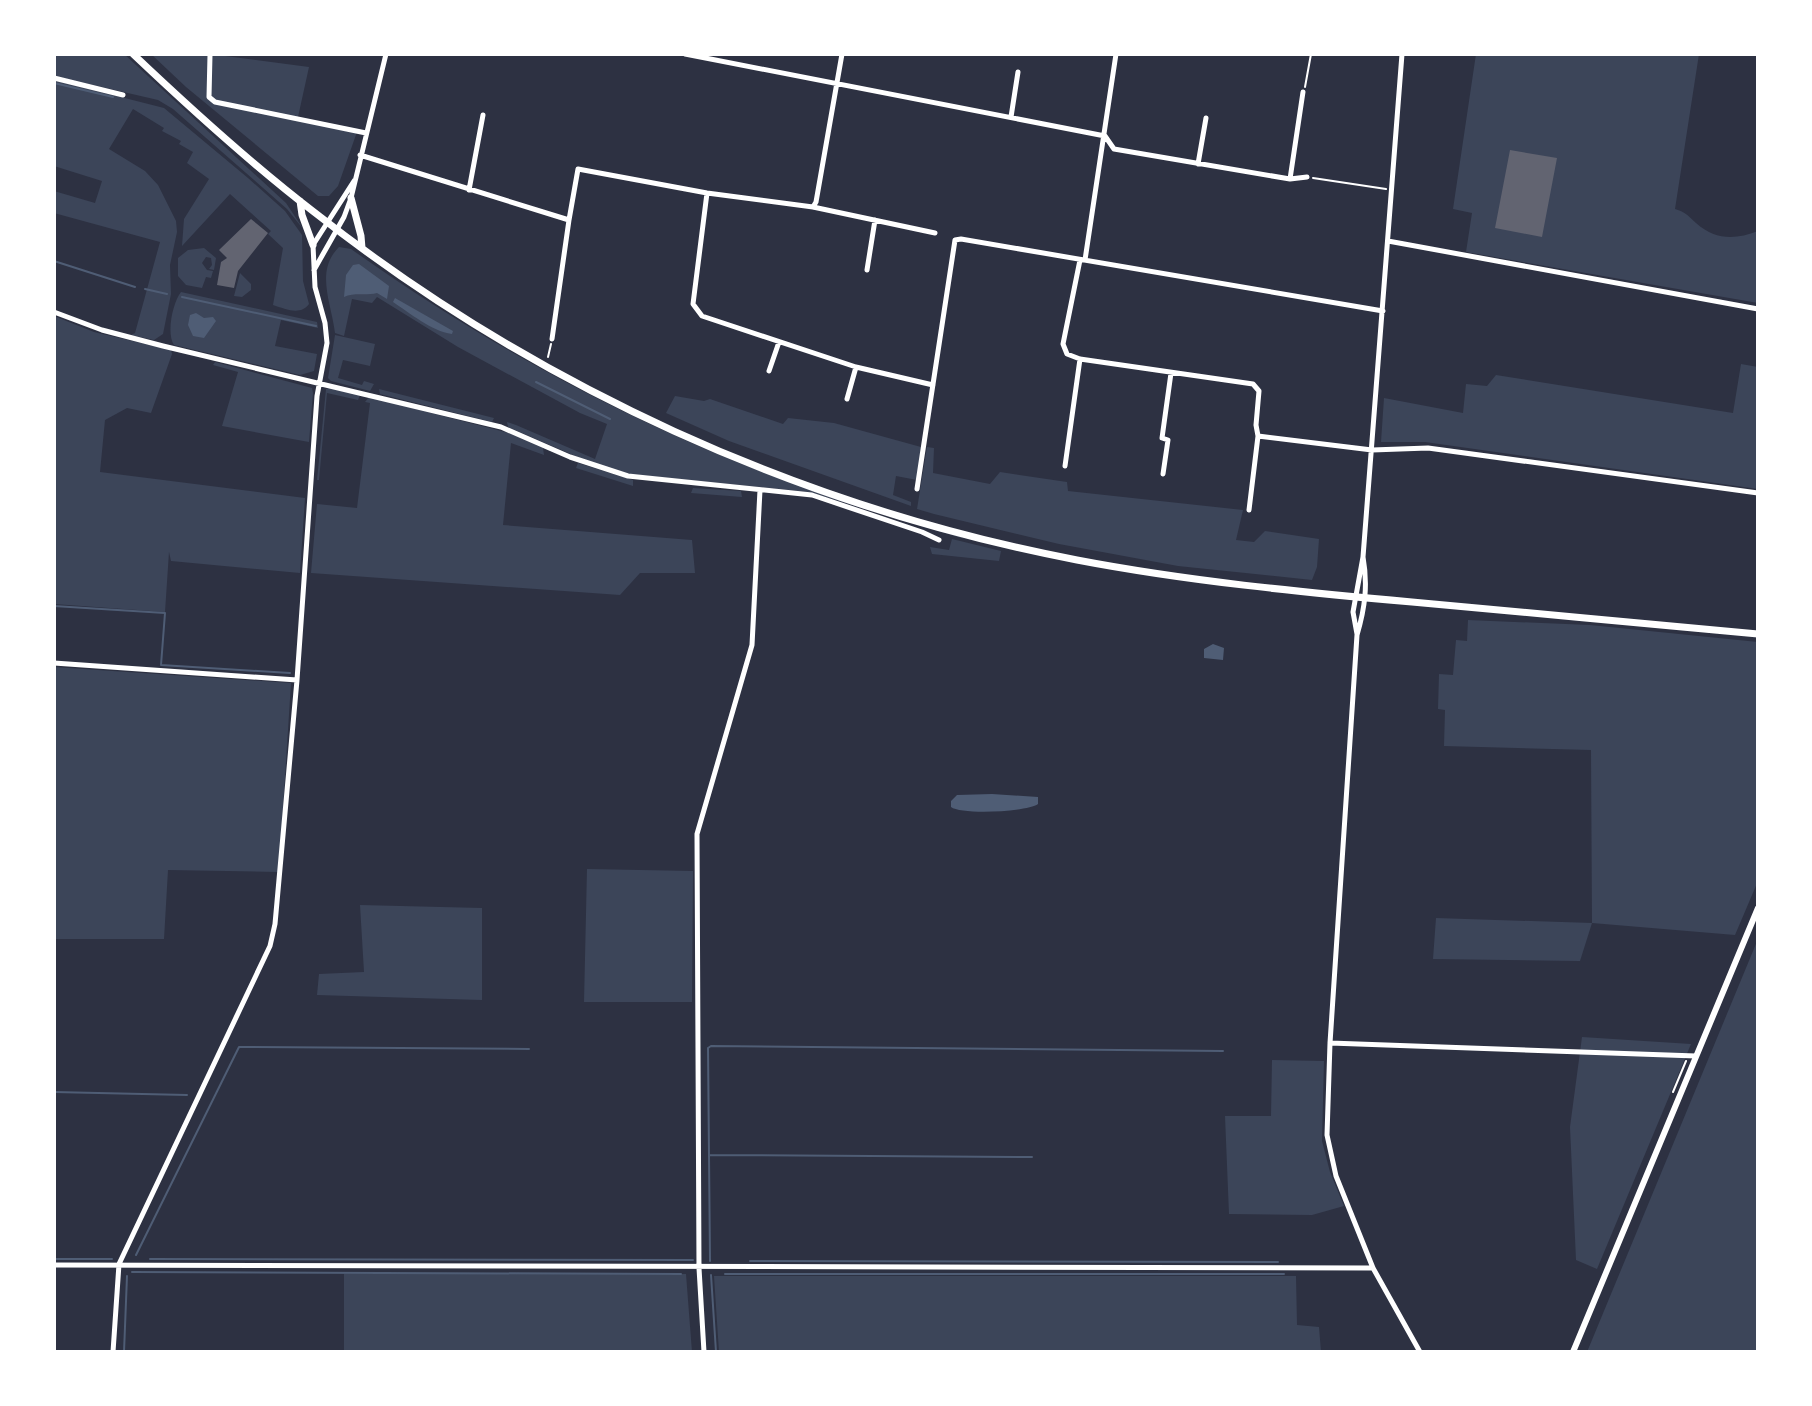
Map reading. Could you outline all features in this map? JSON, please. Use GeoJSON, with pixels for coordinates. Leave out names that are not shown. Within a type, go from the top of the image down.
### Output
{"type":"FeatureCollection","features":[{"type":"Feature","properties":{"kind":"main road"},"geometry":{"type":"LineString","coordinates":[[133,54],[200,118],[300,201],[362,248],[464,317],[623,407],[674,432],[827,492],[930,525],[1075,560],[1192,580],[1758,634]]}},
{"type":"Feature","properties":{"kind":"main road"},"geometry":{"type":"LineString","coordinates":[[351,198],[362,248]]}},
{"type":"Feature","properties":{"kind":"main road"},"geometry":{"type":"LineString","coordinates":[[300,201],[313,245]]}},
{"type":"Feature","properties":{"kind":"street"},"geometry":{"type":"LineString","coordinates":[[314,271],[351,198],[386,54]]}},
{"type":"Feature","properties":{"kind":"street"},"geometry":{"type":"LineString","coordinates":[[685,54],[1105,136],[1114,149],[1290,179],[1307,177]]}},
{"type":"Feature","properties":{"kind":"street"},"geometry":{"type":"LineString","coordinates":[[813,207],[842,54]]}},
{"type":"Feature","properties":{"kind":"street"},"geometry":{"type":"LineString","coordinates":[[1116,54],[1105,136],[1063,344],[1067,354],[1080,359],[1253,384],[1259,391],[1258,436],[1249,510]]}},
{"type":"Feature","properties":{"kind":"street"},"geometry":{"type":"LineString","coordinates":[[1357,635],[1354,597],[1363,557],[1402,54]]}},
{"type":"Feature","properties":{"kind":"street"},"geometry":{"type":"LineString","coordinates":[[210,55],[209,97],[215,102],[366,133]]}},
{"type":"Feature","properties":{"kind":"street"},"geometry":{"type":"LineString","coordinates":[[1011,117],[1018,72]]}},
{"type":"Feature","properties":{"kind":"street"},"geometry":{"type":"LineString","coordinates":[[54,78],[123,95]]}},
{"type":"Feature","properties":{"kind":"street"},"geometry":{"type":"LineString","coordinates":[[1290,179],[1303,92]]}},
{"type":"Feature","properties":{"kind":"street"},"geometry":{"type":"LineString","coordinates":[[469,190],[483,115]]}},
{"type":"Feature","properties":{"kind":"street"},"geometry":{"type":"LineString","coordinates":[[1198,164],[1206,118]]}},
{"type":"Feature","properties":{"kind":"street"},"geometry":{"type":"LineString","coordinates":[[360,155],[569,220]]}},
{"type":"Feature","properties":{"kind":"street"},"geometry":{"type":"LineString","coordinates":[[552,339],[578,169],[707,193],[813,207],[935,233]]}},
{"type":"Feature","properties":{"kind":"street"},"geometry":{"type":"LineString","coordinates":[[113,1352],[119,1264],[270,946],[279,902],[320,384],[327,332],[315,287],[313,245],[354,181]]}},
{"type":"Feature","properties":{"kind":"street"},"geometry":{"type":"LineString","coordinates":[[707,193],[693,304],[702,316],[856,367],[933,385]]}},
{"type":"Feature","properties":{"kind":"street"},"geometry":{"type":"LineString","coordinates":[[867,270],[875,220]]}},
{"type":"Feature","properties":{"kind":"street"},"geometry":{"type":"LineString","coordinates":[[917,489],[955,240],[1383,311]]}},
{"type":"Feature","properties":{"kind":"street"},"geometry":{"type":"LineString","coordinates":[[1388,241],[1758,309]]}},
{"type":"Feature","properties":{"kind":"street"},"geometry":{"type":"LineString","coordinates":[[54,312],[102,330],[501,427],[570,457],[628,476],[812,495],[939,540]]}},
{"type":"Feature","properties":{"kind":"street"},"geometry":{"type":"LineString","coordinates":[[769,371],[779,342]]}},
{"type":"Feature","properties":{"kind":"street"},"geometry":{"type":"LineString","coordinates":[[1065,466],[1080,359]]}},
{"type":"Feature","properties":{"kind":"street"},"geometry":{"type":"LineString","coordinates":[[847,399],[856,367]]}},
{"type":"Feature","properties":{"kind":"street"},"geometry":{"type":"LineString","coordinates":[[1163,474],[1168,440],[1162,438],[1171,373]]}},
{"type":"Feature","properties":{"kind":"street"},"geometry":{"type":"LineString","coordinates":[[1258,436],[1372,450],[1428,448],[1758,493]]}},
{"type":"Feature","properties":{"kind":"street"},"geometry":{"type":"LineString","coordinates":[[704,1352],[699,1268],[697,834],[752,645],[760,490]]}},
{"type":"Feature","properties":{"kind":"street"},"geometry":{"type":"LineString","coordinates":[[1363,557],[1367,582],[1357,635],[1330,1043],[1327,1135],[1329,1156],[1373,1268],[1420,1352]]}},
{"type":"Feature","properties":{"kind":"street"},"geometry":{"type":"LineString","coordinates":[[54,663],[297,680]]}},
{"type":"Feature","properties":{"kind":"street"},"geometry":{"type":"LineString","coordinates":[[1573,1352],[1758,908]]}},
{"type":"Feature","properties":{"kind":"street"},"geometry":{"type":"LineString","coordinates":[[1330,1043],[1697,1056]]}},
{"type":"Feature","properties":{"kind":"street"},"geometry":{"type":"LineString","coordinates":[[54,1265],[1373,1268]]}},
{"type":"Feature","properties":{"kind":"path"},"geometry":{"type":"LineString","coordinates":[[1303,92],[1311,54]]}},
{"type":"Feature","properties":{"kind":"path"},"geometry":{"type":"LineString","coordinates":[[1307,177],[1391,190]]}},
{"type":"Feature","properties":{"kind":"path"},"geometry":{"type":"LineString","coordinates":[[548,358],[552,339]]}},
{"type":"Feature","properties":{"kind":"shaded area"},"geometry":{"type":"Polygon","coordinates":[[[54,54],[124,54],[286,203],[304,230],[287,209],[173,109],[158,100],[54,76],[54,54]]]}},
{"type":"Feature","properties":{"kind":"shaded area"},"geometry":{"type":"Polygon","coordinates":[[[151,54],[210,54],[309,67],[298,117],[358,129],[338,186],[329,196],[318,196],[186,87],[151,54]]]}},
{"type":"Feature","properties":{"kind":"shaded area"},"geometry":{"type":"Polygon","coordinates":[[[1476,54],[1699,54],[1675,209],[1710,233],[1733,237],[1758,231],[1758,303],[1466,252],[1472,213],[1453,209],[1476,54]]]}},
{"type":"Feature","properties":{"kind":"shaded area"},"geometry":{"type":"Polygon","coordinates":[[[54,80],[164,108],[248,178],[285,211],[302,235],[303,281],[309,304],[297,311],[273,305],[283,248],[268,234],[271,231],[230,194],[182,246],[184,219],[209,179],[187,163],[193,152],[162,131],[164,128],[133,109],[109,149],[145,171],[158,185],[176,221],[177,232],[170,265],[171,294],[163,334],[154,340],[131,335],[135,333],[160,242],[54,213],[54,191],[95,203],[102,181],[54,166],[54,80]]]}},
{"type":"Feature","properties":{"kind":"shaded area"},"geometry":{"type":"Polygon","coordinates":[[[339,247],[351,249],[444,311],[540,368],[640,419],[742,464],[965,539],[809,492],[630,474],[587,461],[508,427],[507,422],[595,459],[607,424],[580,413],[458,347],[377,297],[372,303],[352,299],[344,336],[335,333],[326,276],[332,256],[339,247]]]}},
{"type":"Feature","properties":{"kind":"shaded area"},"geometry":{"type":"Polygon","coordinates":[[[204,248],[216,258],[214,270],[209,269],[211,258],[206,257],[202,263],[207,270],[213,271],[211,278],[206,277],[202,288],[186,285],[178,276],[178,258],[188,250],[204,248]]]}},
{"type":"Feature","properties":{"kind":"shaded area"},"geometry":{"type":"Polygon","coordinates":[[[359,264],[389,286],[387,299],[377,293],[344,297],[346,275],[353,265],[359,264]]]}},
{"type":"Feature","properties":{"kind":"shaded area"},"geometry":{"type":"Polygon","coordinates":[[[240,273],[251,284],[251,290],[242,297],[234,296],[240,273]]]}},
{"type":"Feature","properties":{"kind":"shaded area"},"geometry":{"type":"Polygon","coordinates":[[[181,292],[317,322],[318,328],[281,320],[275,346],[317,354],[314,371],[300,375],[174,345],[172,318],[181,292]]]}},
{"type":"Feature","properties":{"kind":"shaded area"},"geometry":{"type":"Polygon","coordinates":[[[395,298],[453,331],[452,334],[421,321],[393,302],[395,298]]]}},
{"type":"Feature","properties":{"kind":"shaded area"},"geometry":{"type":"Polygon","coordinates":[[[196,313],[204,318],[213,317],[216,321],[204,338],[193,336],[188,325],[190,315],[196,313]]]}},
{"type":"Feature","properties":{"kind":"shaded area"},"geometry":{"type":"Polygon","coordinates":[[[54,316],[94,332],[171,350],[151,413],[127,408],[105,420],[100,472],[305,498],[300,573],[171,561],[169,552],[165,612],[54,604],[54,316]]]}},
{"type":"Feature","properties":{"kind":"shaded area"},"geometry":{"type":"Polygon","coordinates":[[[335,335],[375,344],[370,366],[343,360],[338,378],[362,385],[364,381],[374,384],[370,391],[328,378],[335,335]]]}},
{"type":"Feature","properties":{"kind":"shaded area"},"geometry":{"type":"Polygon","coordinates":[[[215,362],[312,388],[309,442],[222,426],[238,372],[213,365],[215,362]]]}},
{"type":"Feature","properties":{"kind":"shaded area"},"geometry":{"type":"Polygon","coordinates":[[[1741,364],[1758,367],[1758,489],[1425,442],[1381,442],[1384,398],[1463,413],[1466,384],[1487,386],[1496,375],[1733,413],[1741,364]]]}},
{"type":"Feature","properties":{"kind":"shaded area"},"geometry":{"type":"Polygon","coordinates":[[[326,389],[360,395],[358,400],[327,393],[317,480],[326,389]]]}},
{"type":"Feature","properties":{"kind":"shaded area"},"geometry":{"type":"Polygon","coordinates":[[[379,389],[494,418],[492,422],[380,394],[379,389]]]}},
{"type":"Feature","properties":{"kind":"shaded area"},"geometry":{"type":"Polygon","coordinates":[[[675,396],[704,401],[710,399],[783,424],[788,418],[834,423],[921,447],[917,480],[896,476],[893,495],[911,502],[911,506],[729,441],[666,413],[675,396]]]}},
{"type":"Feature","properties":{"kind":"shaded area"},"geometry":{"type":"Polygon","coordinates":[[[369,397],[509,433],[543,448],[544,455],[511,443],[503,525],[692,540],[695,573],[640,573],[620,595],[311,573],[317,504],[357,508],[370,403],[365,402],[369,397]]]}},
{"type":"Feature","properties":{"kind":"shaded area"},"geometry":{"type":"Polygon","coordinates":[[[927,447],[934,448],[933,473],[990,484],[1000,472],[1067,482],[1068,491],[1243,510],[1236,540],[1254,542],[1265,531],[1319,539],[1317,567],[1312,580],[1178,566],[1059,544],[917,509],[927,447]]]}},
{"type":"Feature","properties":{"kind":"shaded area"},"geometry":{"type":"Polygon","coordinates":[[[578,463],[633,480],[633,486],[576,468],[578,463]]]}},
{"type":"Feature","properties":{"kind":"shaded area"},"geometry":{"type":"Polygon","coordinates":[[[693,488],[741,491],[742,497],[691,493],[693,488]]]}},
{"type":"Feature","properties":{"kind":"shaded area"},"geometry":{"type":"Polygon","coordinates":[[[952,539],[1001,551],[999,561],[932,554],[930,547],[949,550],[952,539]]]}},
{"type":"Feature","properties":{"kind":"shaded area"},"geometry":{"type":"Polygon","coordinates":[[[1468,620],[1590,625],[1758,642],[1758,881],[1735,935],[1592,923],[1591,750],[1444,746],[1445,710],[1438,709],[1439,674],[1453,675],[1456,640],[1467,641],[1468,620]]]}},
{"type":"Feature","properties":{"kind":"shaded area"},"geometry":{"type":"Polygon","coordinates":[[[1213,644],[1224,648],[1223,660],[1204,658],[1204,649],[1213,644]]]}},
{"type":"Feature","properties":{"kind":"shaded area"},"geometry":{"type":"Polygon","coordinates":[[[54,667],[291,683],[279,872],[168,870],[164,939],[54,939],[54,667]]]}},
{"type":"Feature","properties":{"kind":"shaded area"},"geometry":{"type":"Polygon","coordinates":[[[957,795],[1038,797],[1038,804],[994,812],[951,807],[951,801],[957,795]]]}},
{"type":"Feature","properties":{"kind":"shaded area"},"geometry":{"type":"Polygon","coordinates":[[[587,869],[693,871],[692,1002],[584,1002],[587,869]]]}},
{"type":"Feature","properties":{"kind":"shaded area"},"geometry":{"type":"Polygon","coordinates":[[[360,905],[482,908],[482,1000],[317,995],[319,974],[364,972],[360,905]]]}},
{"type":"Feature","properties":{"kind":"shaded area"},"geometry":{"type":"Polygon","coordinates":[[[1436,918],[1592,923],[1580,961],[1433,959],[1436,918]]]}},
{"type":"Feature","properties":{"kind":"shaded area"},"geometry":{"type":"Polygon","coordinates":[[[1758,939],[1758,1352],[1587,1352],[1758,939]]]}},
{"type":"Feature","properties":{"kind":"shaded area"},"geometry":{"type":"Polygon","coordinates":[[[1582,1037],[1691,1044],[1597,1269],[1576,1260],[1570,1127],[1582,1037]]]}},
{"type":"Feature","properties":{"kind":"shaded area"},"geometry":{"type":"Polygon","coordinates":[[[1272,1060],[1324,1061],[1322,1141],[1344,1206],[1312,1215],[1229,1214],[1225,1116],[1271,1116],[1272,1060]]]}},
{"type":"Feature","properties":{"kind":"shaded area"},"geometry":{"type":"Polygon","coordinates":[[[344,1274],[686,1274],[692,1352],[344,1352],[344,1274]]]}},
{"type":"Feature","properties":{"kind":"shaded area"},"geometry":{"type":"Polygon","coordinates":[[[714,1276],[1296,1276],[1297,1325],[1319,1327],[1321,1352],[719,1352],[714,1276]]]}},
{"type":"Feature","properties":{"kind":"building"},"geometry":{"type":"Polygon","coordinates":[[[1510,150],[1557,158],[1542,237],[1495,228],[1510,150]]]}},
{"type":"Feature","properties":{"kind":"building"},"geometry":{"type":"Polygon","coordinates":[[[251,219],[268,233],[238,271],[234,288],[217,285],[221,262],[227,258],[219,250],[251,219]]]}},
{"type":"Feature","properties":{"kind":"waterway"},"geometry":{"type":"LineString","coordinates":[[54,83],[113,97]]}},
{"type":"Feature","properties":{"kind":"waterway"},"geometry":{"type":"LineString","coordinates":[[54,261],[135,287]]}},
{"type":"Feature","properties":{"kind":"waterway"},"geometry":{"type":"LineString","coordinates":[[145,289],[167,294]]}},
{"type":"Feature","properties":{"kind":"waterway"},"geometry":{"type":"LineString","coordinates":[[182,297],[316,326]]}},
{"type":"Feature","properties":{"kind":"waterway"},"geometry":{"type":"LineString","coordinates":[[536,382],[610,419]]}},
{"type":"Feature","properties":{"kind":"waterway"},"geometry":{"type":"LineString","coordinates":[[54,606],[165,613],[161,665],[290,673]]}},
{"type":"Feature","properties":{"kind":"waterway"},"geometry":{"type":"LineString","coordinates":[[709,1155],[708,1048],[711,1046],[1223,1051]]}},
{"type":"Feature","properties":{"kind":"waterway"},"geometry":{"type":"LineString","coordinates":[[136,1255],[239,1047],[529,1049]]}},
{"type":"Feature","properties":{"kind":"waterway"},"geometry":{"type":"LineString","coordinates":[[54,1092],[187,1095]]}},
{"type":"Feature","properties":{"kind":"waterway"},"geometry":{"type":"LineString","coordinates":[[710,1261],[709,1155],[1032,1157]]}},
{"type":"Feature","properties":{"kind":"waterway"},"geometry":{"type":"LineString","coordinates":[[54,1259],[112,1259]]}},
{"type":"Feature","properties":{"kind":"waterway"},"geometry":{"type":"LineString","coordinates":[[150,1259],[693,1260]]}},
{"type":"Feature","properties":{"kind":"waterway"},"geometry":{"type":"LineString","coordinates":[[750,1261],[1278,1262]]}},
{"type":"Feature","properties":{"kind":"waterway"},"geometry":{"type":"LineString","coordinates":[[132,1272],[681,1274]]}},
{"type":"Feature","properties":{"kind":"waterway"},"geometry":{"type":"LineString","coordinates":[[725,1274],[1284,1274]]}},
{"type":"Feature","properties":{"kind":"waterway"},"geometry":{"type":"LineString","coordinates":[[711,1275],[716,1352]]}},
{"type":"Feature","properties":{"kind":"waterway"},"geometry":{"type":"LineString","coordinates":[[124,1352],[127,1276]]}}]}
